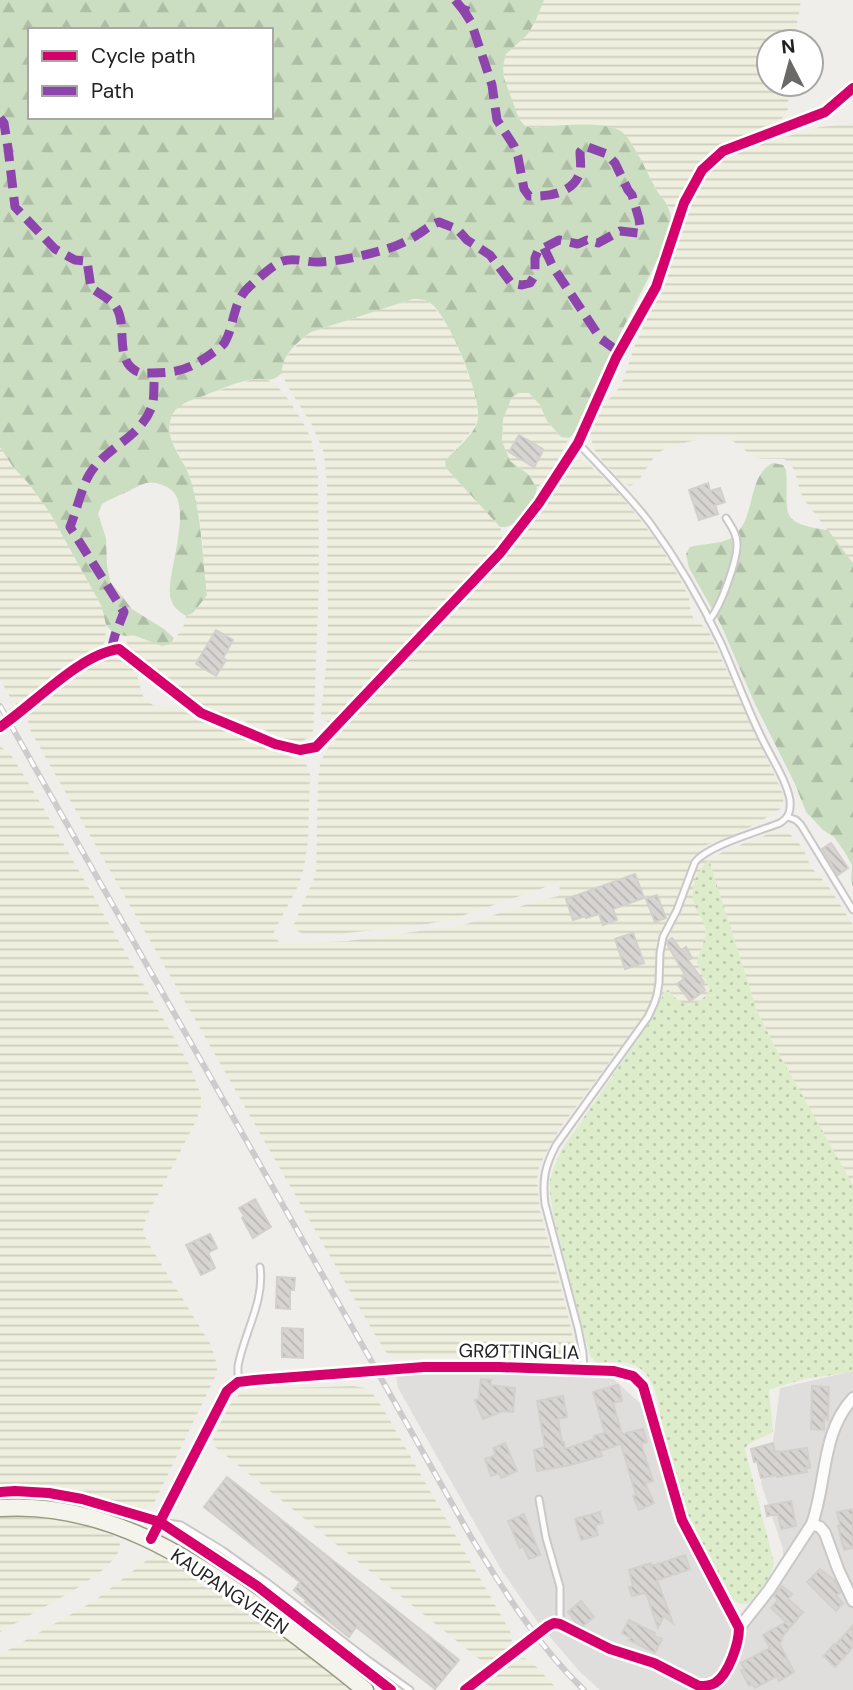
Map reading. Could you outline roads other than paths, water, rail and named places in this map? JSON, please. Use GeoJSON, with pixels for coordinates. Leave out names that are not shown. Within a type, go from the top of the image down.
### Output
{"type":"FeatureCollection","features":[{"type":"Feature","properties":{"kind":"main road","name":"KAUPANGVEIEN"},"geometry":{"type":"LineString","coordinates":[[0,1508],[29,1507],[70,1513],[115,1525],[151,1539],[182,1556],[248,1600],[365,1690]]}},
{"type":"Feature","properties":{"kind":"street","name":"GRØTTINGLIA"},"geometry":{"type":"LineString","coordinates":[[238,1382],[424,1367],[614,1371],[633,1376],[643,1386],[682,1520],[739,1628]]}},
{"type":"Feature","properties":{"kind":"street"},"geometry":{"type":"LineString","coordinates":[[151,1539],[227,1391],[238,1382]]}},
{"type":"Feature","properties":{"kind":"street"},"geometry":{"type":"LineString","coordinates":[[541,1632],[554,1623],[560,1624],[610,1649],[654,1663],[699,1686],[707,1688],[716,1682],[726,1671],[739,1637],[739,1628],[769,1590],[812,1524],[817,1511],[828,1446],[836,1423],[853,1398]]}},
{"type":"Feature","properties":{"kind":"street"},"geometry":{"type":"LineString","coordinates":[[812,1524],[825,1533],[853,1601]]}},
{"type":"Feature","properties":{"kind":"street"},"geometry":{"type":"LineString","coordinates":[[465,1690],[530,1640]]}},
{"type":"Feature","properties":{"kind":"lane"},"geometry":{"type":"LineString","coordinates":[[578,443],[650,522],[686,579],[721,643],[785,785],[790,809],[788,817],[780,823],[713,848],[695,862],[677,910],[663,937],[659,984],[648,1017],[556,1145],[548,1162],[544,1177],[545,1205],[578,1328],[584,1370]]}},
{"type":"Feature","properties":{"kind":"lane"},"geometry":{"type":"LineString","coordinates":[[709,620],[722,598],[737,546],[734,532],[726,518]]}},
{"type":"Feature","properties":{"kind":"lane"},"geometry":{"type":"LineString","coordinates":[[788,817],[801,825],[853,910]]}},
{"type":"Feature","properties":{"kind":"lane"},"geometry":{"type":"LineString","coordinates":[[238,1382],[239,1365],[260,1291],[260,1267]]}},
{"type":"Feature","properties":{"kind":"lane"},"geometry":{"type":"LineString","coordinates":[[539,1499],[559,1587],[560,1624]]}},
{"type":"Feature","properties":{"kind":"lane"},"geometry":{"type":"LineString","coordinates":[[160,1522],[181,1525],[222,1550],[410,1690]]}},
{"type":"Feature","properties":{"kind":"railway"},"geometry":{"type":"LineString","coordinates":[[0,706],[471,1537],[509,1598],[537,1636],[584,1690]]}}]}
